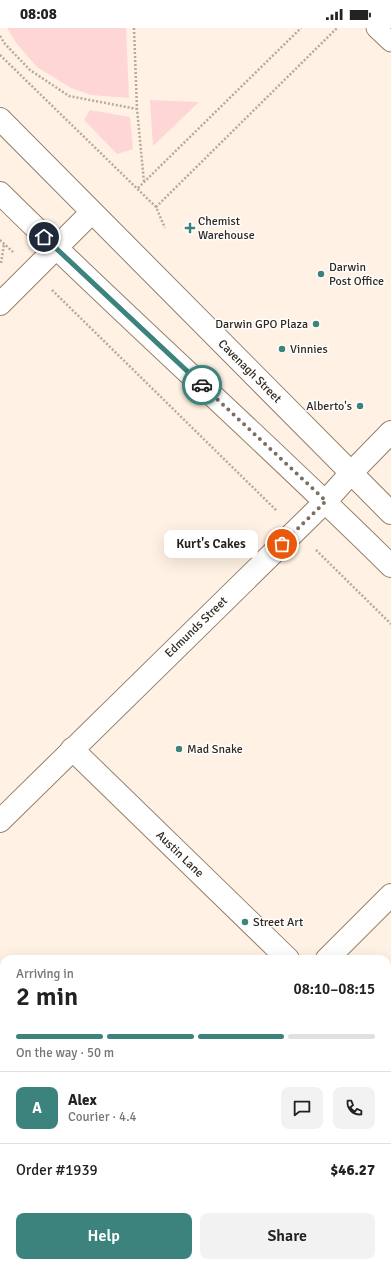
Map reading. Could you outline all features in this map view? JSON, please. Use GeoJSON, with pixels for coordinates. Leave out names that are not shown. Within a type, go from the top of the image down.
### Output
{"type":"FeatureCollection","features":[{"type":"Feature","properties":{"kind":"street","name":"Cavenagh Street"},"geometry":{"type":"LineString","coordinates":[[0,119],[391,513]]}},
{"type":"Feature","properties":{"kind":"street"},"geometry":{"type":"LineString","coordinates":[[0,193],[56,248],[326,501],[391,566]]}},
{"type":"Feature","properties":{"kind":"street"},"geometry":{"type":"LineString","coordinates":[[0,304],[92,212]]}},
{"type":"Feature","properties":{"kind":"street","name":"Edmunds Street"},"geometry":{"type":"LineString","coordinates":[[0,821],[326,501],[391,432]]}},
{"type":"Feature","properties":{"kind":"street","name":"Austin Lane"},"geometry":{"type":"LineString","coordinates":[[72,749],[284,955]]}},
{"type":"Feature","properties":{"kind":"street"},"geometry":{"type":"LineString","coordinates":[[331,955],[391,895]]}},
{"type":"Feature","properties":{"kind":"lane"},"geometry":{"type":"LineString","coordinates":[[376,28],[391,42]]}},
{"type":"Feature","properties":{"kind":"path"},"geometry":{"type":"LineString","coordinates":[[134,28],[137,109],[144,182]]}},
{"type":"Feature","properties":{"kind":"path"},"geometry":{"type":"LineString","coordinates":[[138,188],[301,28]]}},
{"type":"Feature","properties":{"kind":"path"},"geometry":{"type":"LineString","coordinates":[[156,207],[337,28]]}},
{"type":"Feature","properties":{"kind":"path"},"geometry":{"type":"LineString","coordinates":[[0,36],[5,44],[30,70],[69,96],[137,109]]}},
{"type":"Feature","properties":{"kind":"path"},"geometry":{"type":"LineString","coordinates":[[0,54],[138,188],[156,207],[165,228]]}},
{"type":"Feature","properties":{"kind":"path"},"geometry":{"type":"LineString","coordinates":[[0,240],[14,253]]}},
{"type":"Feature","properties":{"kind":"path"},"geometry":{"type":"LineString","coordinates":[[0,269],[4,244]]}},
{"type":"Feature","properties":{"kind":"path"},"geometry":{"type":"LineString","coordinates":[[48,286],[279,514]]}},
{"type":"Feature","properties":{"kind":"path"},"geometry":{"type":"LineString","coordinates":[[313,547],[391,624]]}},
{"type":"Feature","properties":{"kind":"shaded area"},"geometry":{"type":"Polygon","coordinates":[[[7,28],[126,28],[129,98],[91,95],[71,88],[37,67],[17,44],[7,28]]]}},
{"type":"Feature","properties":{"kind":"shaded area"},"geometry":{"type":"Polygon","coordinates":[[[150,100],[199,102],[153,146],[150,100]]]}},
{"type":"Feature","properties":{"kind":"shaded area"},"geometry":{"type":"Polygon","coordinates":[[[90,110],[130,117],[133,149],[117,154],[84,120],[90,110]]]}},
{"type":"Feature","properties":{"kind":"way so far"},"geometry":{"type":"LineString","coordinates":[[202,385],[326,501],[282,544]]}},
{"type":"Feature","properties":{"kind":"place","name":"Chemist Warehouse"},"geometry":{"type":"Point","coordinates":[190,228]}},
{"type":"Feature","properties":{"kind":"place","name":"Darwin Post Office"},"geometry":{"type":"Point","coordinates":[321,274]}},
{"type":"Feature","properties":{"kind":"place","name":"Darwin GPO Plaza"},"geometry":{"type":"Point","coordinates":[316,324]}},
{"type":"Feature","properties":{"kind":"place","name":"Vinnies"},"geometry":{"type":"Point","coordinates":[282,349]}},
{"type":"Feature","properties":{"kind":"place","name":"Alberto's"},"geometry":{"type":"Point","coordinates":[360,406]}},
{"type":"Feature","properties":{"kind":"place","name":"Kurt's Cakes"},"geometry":{"type":"Point","coordinates":[282,544]}},
{"type":"Feature","properties":{"kind":"place","name":"Mad Snake"},"geometry":{"type":"Point","coordinates":[179,749]}},
{"type":"Feature","properties":{"kind":"place","name":"Street Art"},"geometry":{"type":"Point","coordinates":[245,922]}},
{"type":"Feature","properties":{"kind":"route"},"geometry":{"type":"LineString","coordinates":[[44,237],[202,385]]}}]}
